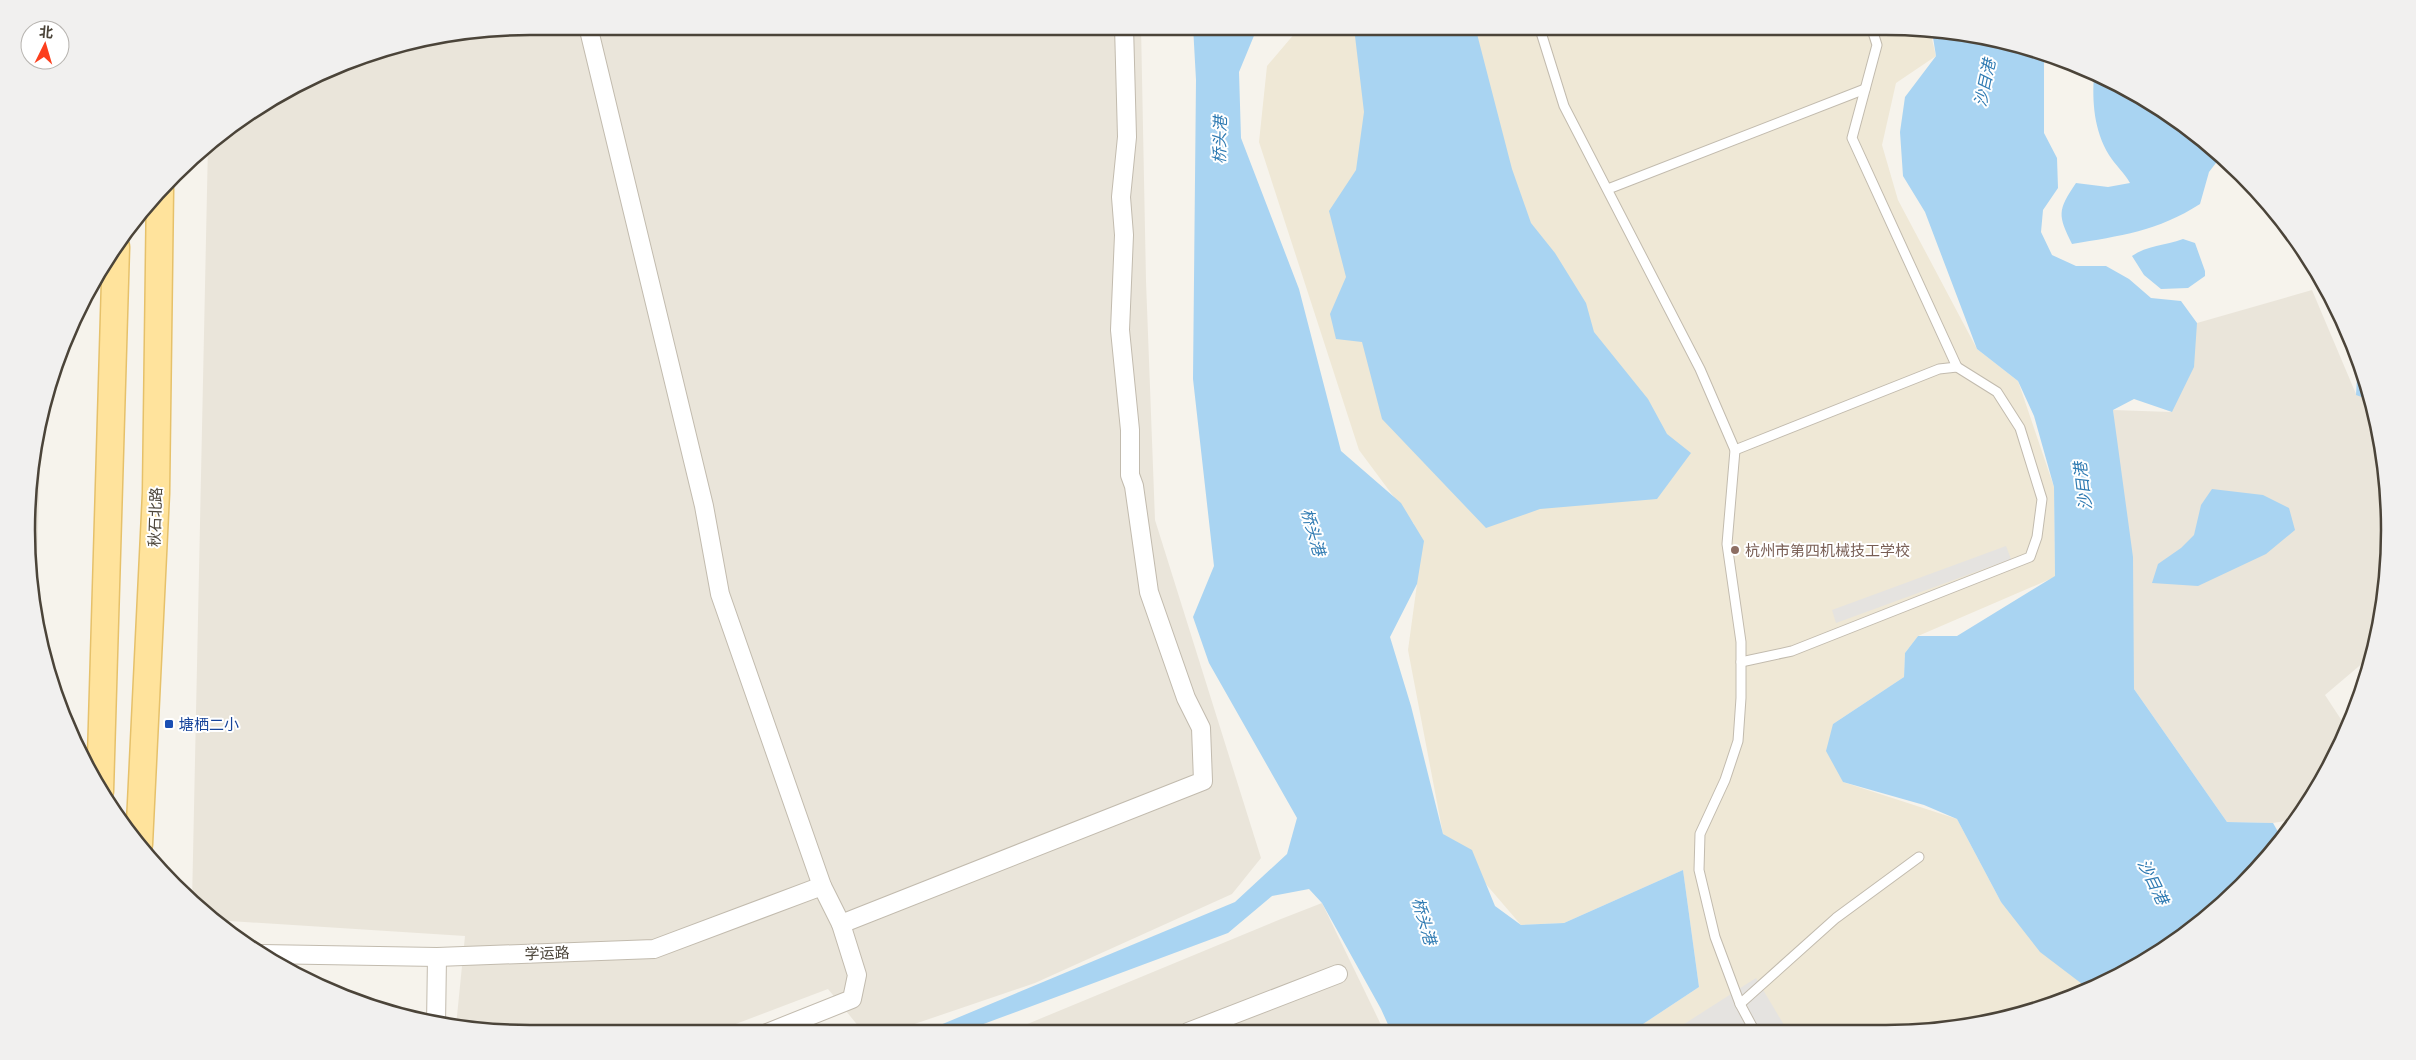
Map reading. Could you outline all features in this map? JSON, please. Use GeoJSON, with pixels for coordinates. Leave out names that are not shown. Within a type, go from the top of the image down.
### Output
{"type":"FeatureCollection","features":[{"type":"Feature","properties":{"kind":"main road","name":"秋石北路"},"geometry":{"type":"LineString","coordinates":[[139,833],[156,493],[160,202]]}},
{"type":"Feature","properties":{"kind":"main road"},"geometry":{"type":"LineString","coordinates":[[100,777],[116,259]]}},
{"type":"Feature","properties":{"kind":"street"},"geometry":{"type":"LineString","coordinates":[[590,35],[704,506],[720,594],[822,886],[841,924],[857,976],[852,999],[787,1025]]}},
{"type":"Feature","properties":{"kind":"street"},"geometry":{"type":"LineString","coordinates":[[841,924],[1203,781],[1201,728],[1186,698],[1149,592],[1134,486],[1130,475],[1130,430],[1120,330],[1124,235],[1120,198],[1127,137],[1124,35]]}},
{"type":"Feature","properties":{"kind":"street","name":"学运路"},"geometry":{"type":"LineString","coordinates":[[274,954],[437,957],[654,949],[822,886]]}},
{"type":"Feature","properties":{"kind":"street"},"geometry":{"type":"LineString","coordinates":[[436,1016],[437,957]]}},
{"type":"Feature","properties":{"kind":"street"},"geometry":{"type":"LineString","coordinates":[[1206,1025],[1338,974]]}},
{"type":"Feature","properties":{"kind":"lane"},"geometry":{"type":"LineString","coordinates":[[1542,35],[1564,106],[1700,369],[1735,450],[1727,544],[1740,642],[1738,741],[1725,780],[1700,834],[1699,870],[1715,937],[1740,1004],[1751,1025]]}},
{"type":"Feature","properties":{"kind":"lane"},"geometry":{"type":"LineString","coordinates":[[1741,662],[1792,651],[2030,557],[2037,537],[2042,499],[2020,428],[1997,392],[1957,367],[1852,138],[1877,45],[1874,35]]}},
{"type":"Feature","properties":{"kind":"lane"},"geometry":{"type":"LineString","coordinates":[[1608,188],[1865,89]]}},
{"type":"Feature","properties":{"kind":"lane"},"geometry":{"type":"LineString","coordinates":[[1735,450],[1939,369],[1957,367]]}},
{"type":"Feature","properties":{"kind":"lane"},"geometry":{"type":"LineString","coordinates":[[1740,1004],[1836,918],[1919,857]]}},
{"type":"Feature","properties":{"kind":"shaded area"},"geometry":{"type":"Polygon","coordinates":[[[530,35],[1141,35],[1146,281],[1155,520],[1261,858],[1232,894],[1035,983],[912,1025],[857,1025],[828,989],[733,1025],[530,1025],[457,1019],[465,936],[226,921],[192,891],[208,155],[255,118],[311,86],[371,61],[402,52],[465,39],[530,35]]]}},
{"type":"Feature","properties":{"kind":"shaded area","name":"杭州市第四机械技工学校"},"geometry":{"type":"Polygon","coordinates":[[[1293,35],[1886,35],[1931,37],[1936,56],[1896,83],[1882,145],[1898,200],[1977,349],[2018,381],[2054,487],[2055,577],[1918,636],[1905,653],[1904,677],[1833,724],[1843,782],[1957,819],[2001,902],[2083,984],[2045,999],[2014,1008],[1951,1021],[1886,1025],[1642,1025],[1699,987],[1683,870],[1564,923],[1521,925],[1443,834],[1408,650],[1417,584],[1414,524],[1359,450],[1259,142],[1267,66],[1293,35]]]}},
{"type":"Feature","properties":{"kind":"shaded area"},"geometry":{"type":"Polygon","coordinates":[[[2312,290],[2356,394],[2362,397],[2377,465],[2381,530],[2380,562],[2377,595],[2362,663],[2325,695],[2342,721],[2315,778],[2298,805],[2286,821],[2273,823],[2227,822],[2134,689],[2113,410],[2171,412],[2197,323],[2312,290]]]}},
{"type":"Feature","properties":{"kind":"shaded area"},"geometry":{"type":"Polygon","coordinates":[[[40,458],[37,570],[36,498],[40,458]]]}},
{"type":"Feature","properties":{"kind":"shaded area"},"geometry":{"type":"Polygon","coordinates":[[[2006,546],[2011,559],[1836,623],[1832,610],[2006,546]]]}},
{"type":"Feature","properties":{"kind":"shaded area"},"geometry":{"type":"Polygon","coordinates":[[[1322,903],[1381,1025],[1025,1025],[1322,903]]]}},
{"type":"Feature","properties":{"kind":"shaded area"},"geometry":{"type":"Polygon","coordinates":[[[1756,978],[1784,1025],[1683,1025],[1756,978]]]}},
{"type":"Feature","properties":{"kind":"water","name":"桥头港"},"geometry":{"type":"Polygon","coordinates":[[[1194,35],[1254,35],[1239,72],[1241,138],[1299,289],[1341,451],[1401,503],[1424,541],[1417,584],[1390,637],[1411,706],[1443,834],[1472,850],[1495,906],[1521,925],[1564,923],[1683,870],[1699,987],[1642,1025],[1388,1025],[1322,903],[1309,889],[1272,896],[1228,933],[981,1025],[940,1025],[1235,902],[1287,854],[1297,818],[1209,663],[1193,617],[1214,566],[1193,379],[1196,80],[1194,35]]]}},
{"type":"Feature","properties":{"kind":"water"},"geometry":{"type":"Polygon","coordinates":[[[1477,35],[1512,169],[1531,223],[1555,253],[1586,303],[1594,332],[1648,399],[1667,434],[1691,453],[1657,499],[1540,509],[1486,528],[1382,419],[1362,342],[1336,339],[1330,314],[1346,277],[1329,211],[1356,170],[1364,112],[1355,36],[1477,35]]]}},
{"type":"Feature","properties":{"kind":"water","name":"沙目港"},"geometry":{"type":"Polygon","coordinates":[[[1933,37],[1983,45],[2044,61],[2044,133],[2057,158],[2058,188],[2043,210],[2041,232],[2052,255],[2076,266],[2106,266],[2129,279],[2151,298],[2181,301],[2197,323],[2194,367],[2172,412],[2134,399],[2113,410],[2133,557],[2134,689],[2227,822],[2273,823],[2278,832],[2236,880],[2187,923],[2134,959],[2082,984],[2040,952],[2001,902],[1957,819],[1924,805],[1843,782],[1826,751],[1833,724],[1904,677],[1905,653],[1918,636],[1957,636],[2055,576],[2054,487],[2034,416],[2018,381],[1977,349],[1925,212],[1903,176],[1900,132],[1905,97],[1936,56],[1933,37]]]}},
{"type":"Feature","properties":{"kind":"water"},"geometry":{"type":"Polygon","coordinates":[[[2094,81],[2134,101],[2187,137],[2217,162],[2209,172],[2200,204],[2169,221],[2138,231],[2072,244],[2064,226],[2062,213],[2065,200],[2076,183],[2108,187],[2130,183],[2109,155],[2100,136],[2095,116],[2094,81]]]}},
{"type":"Feature","properties":{"kind":"water"},"geometry":{"type":"Polygon","coordinates":[[[2183,239],[2195,243],[2205,276],[2188,288],[2161,289],[2144,275],[2132,256],[2150,248],[2183,239]]]}},
{"type":"Feature","properties":{"kind":"water"},"geometry":{"type":"Polygon","coordinates":[[[2357,378],[2363,397],[2356,395],[2357,378]]]}},
{"type":"Feature","properties":{"kind":"water"},"geometry":{"type":"Polygon","coordinates":[[[2212,489],[2263,495],[2289,508],[2295,530],[2266,554],[2198,586],[2152,583],[2158,564],[2181,548],[2194,535],[2201,505],[2212,489]]]}},
{"type":"Feature","properties":{"kind":"place","name":"杭州市第四机械技工学校"},"geometry":{"type":"Point","coordinates":[1735,550]}},
{"type":"Feature","properties":{"kind":"place","name":"塘栖二小"},"geometry":{"type":"Point","coordinates":[169,724]}}]}
